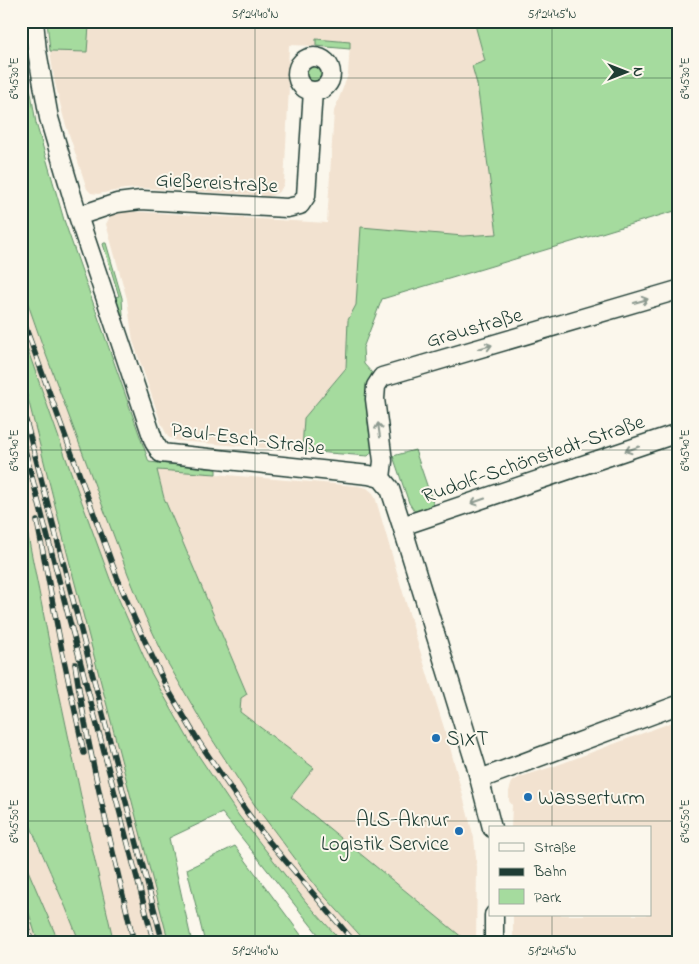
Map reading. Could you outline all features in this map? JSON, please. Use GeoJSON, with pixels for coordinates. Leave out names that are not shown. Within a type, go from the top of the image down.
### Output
{"type":"FeatureCollection","features":[{"type":"Feature","properties":{"kind":"street","name":"Paul-Esch-Straße"},"geometry":{"type":"LineString","coordinates":[[34,21],[48,118],[78,216],[149,428],[160,453],[369,474],[380,478]]}},
{"type":"Feature","properties":{"kind":"street","name":"Gießereistraße"},"geometry":{"type":"LineString","coordinates":[[78,216],[116,203],[141,200],[287,208],[300,205],[306,196],[313,91]]}},
{"type":"Feature","properties":{"kind":"street","name":"Graustraße"},"geometry":{"type":"LineString","coordinates":[[380,478],[383,461],[375,399],[376,386],[382,377],[678,290]]}},
{"type":"Feature","properties":{"kind":"street","name":"Rudolf-Schönstedt-Straße"},"geometry":{"type":"LineString","coordinates":[[402,526],[678,433]]}},
{"type":"Feature","properties":{"kind":"street"},"geometry":{"type":"LineString","coordinates":[[380,478],[390,489],[402,526],[480,779],[492,826]]}},
{"type":"Feature","properties":{"kind":"street"},"geometry":{"type":"LineString","coordinates":[[480,779],[678,705]]}},
{"type":"Feature","properties":{"kind":"street"},"geometry":{"type":"LineString","coordinates":[[494,916],[494,943]]}},
{"type":"Feature","properties":{"kind":"shaded area"},"geometry":{"type":"Polygon","coordinates":[[[93,21],[474,21],[485,62],[472,66],[477,84],[497,235],[463,236],[356,305],[348,320],[346,368],[304,418],[302,451],[177,441],[168,437],[161,423],[133,341],[127,299],[106,224],[111,215],[126,211],[327,223],[334,111],[348,75],[350,42],[316,39],[316,46],[289,45],[289,87],[284,184],[280,191],[269,196],[142,188],[98,194],[91,193],[87,189],[64,119],[54,79],[50,51],[86,52],[89,26],[93,21]]]}},
{"type":"Feature","properties":{"kind":"shaded area"},"geometry":{"type":"Polygon","coordinates":[[[21,284],[128,574],[166,660],[210,736],[254,804],[318,889],[367,943],[343,943],[306,902],[239,816],[194,749],[150,671],[110,579],[21,331],[21,284]]]}},
{"type":"Feature","properties":{"kind":"shaded area"},"geometry":{"type":"Polygon","coordinates":[[[21,371],[169,943],[114,943],[59,692],[21,501],[21,371]]]}},
{"type":"Feature","properties":{"kind":"shaded area"},"geometry":{"type":"Polygon","coordinates":[[[157,469],[358,486],[367,488],[373,493],[450,747],[474,838],[477,867],[476,943],[469,943],[291,797],[314,768],[240,712],[241,698],[247,694],[164,498],[157,469]]]}},
{"type":"Feature","properties":{"kind":"shaded area"},"geometry":{"type":"Polygon","coordinates":[[[678,720],[678,943],[519,943],[513,938],[513,916],[652,916],[652,826],[511,826],[512,805],[509,801],[509,791],[512,782],[520,777],[555,766],[678,720]]]}},
{"type":"Feature","properties":{"kind":"shaded area"},"geometry":{"type":"Polygon","coordinates":[[[21,802],[31,830],[73,923],[80,943],[21,943],[21,802]]]}},
{"type":"Feature","properties":{"kind":"green space"},"geometry":{"type":"Polygon","coordinates":[[[47,21],[93,21],[89,26],[87,52],[50,51],[47,21]]]}},
{"type":"Feature","properties":{"kind":"green space"},"geometry":{"type":"Polygon","coordinates":[[[474,21],[678,21],[678,210],[382,299],[363,348],[364,364],[372,373],[366,401],[371,453],[368,456],[302,451],[304,418],[346,368],[348,320],[356,305],[361,227],[463,236],[497,234],[477,84],[472,66],[485,61],[474,21]]]}},
{"type":"Feature","properties":{"kind":"green space"},"geometry":{"type":"Polygon","coordinates":[[[21,33],[36,123],[64,220],[149,462],[216,469],[216,474],[157,470],[164,498],[247,694],[241,698],[240,712],[314,768],[291,797],[469,943],[367,943],[318,889],[254,804],[210,736],[166,660],[128,574],[21,284],[21,33]]]}},
{"type":"Feature","properties":{"kind":"green space"},"geometry":{"type":"Polygon","coordinates":[[[316,39],[350,42],[350,49],[316,46],[316,39]]]}},
{"type":"Feature","properties":{"kind":"green space"},"geometry":{"type":"Polygon","coordinates":[[[314,65],[320,67],[322,73],[320,79],[314,81],[308,79],[306,73],[308,67],[314,65]]]}},
{"type":"Feature","properties":{"kind":"green space"},"geometry":{"type":"Polygon","coordinates":[[[104,243],[106,243],[122,298],[122,317],[115,297],[119,296],[104,243]]]}},
{"type":"Feature","properties":{"kind":"green space"},"geometry":{"type":"Polygon","coordinates":[[[21,331],[110,579],[150,671],[194,749],[239,816],[306,902],[343,943],[325,943],[222,813],[169,838],[192,943],[169,943],[21,371],[21,331]]]}},
{"type":"Feature","properties":{"kind":"green space"},"geometry":{"type":"Polygon","coordinates":[[[415,450],[434,506],[415,512],[409,503],[393,456],[415,450]]]}},
{"type":"Feature","properties":{"kind":"green space"},"geometry":{"type":"Polygon","coordinates":[[[21,501],[59,692],[114,943],[80,943],[21,802],[21,501]]]}},
{"type":"Feature","properties":{"kind":"green space"},"geometry":{"type":"Polygon","coordinates":[[[235,846],[307,943],[205,943],[187,869],[235,846]]]}},
{"type":"Feature","properties":{"kind":"green space"},"geometry":{"type":"Polygon","coordinates":[[[21,854],[59,943],[38,943],[21,887],[21,854]]]}},
{"type":"Feature","properties":{"kind":"railway"},"geometry":{"type":"LineString","coordinates":[[21,315],[117,577],[166,686],[199,742],[246,811],[267,839],[355,943]]}},
{"type":"Feature","properties":{"kind":"railway"},"geometry":{"type":"LineString","coordinates":[[21,402],[163,943]]}},
{"type":"Feature","properties":{"kind":"railway"},"geometry":{"type":"LineString","coordinates":[[21,435],[154,943]]}},
{"type":"Feature","properties":{"kind":"railway"},"geometry":{"type":"LineString","coordinates":[[37,521],[84,753]]}},
{"type":"Feature","properties":{"kind":"railway"},"geometry":{"type":"LineString","coordinates":[[75,664],[94,769],[134,943]]}},
{"type":"Feature","properties":{"kind":"railway"},"geometry":{"type":"LineString","coordinates":[[21,909],[32,943]]}},
{"type":"Feature","properties":{"kind":"railway"},"geometry":{"type":"LineString","coordinates":[[21,936],[23,943]]}},
{"type":"Feature","properties":{"kind":"place","name":"SIXT"},"geometry":{"type":"Point","coordinates":[436,738]}},
{"type":"Feature","properties":{"kind":"place","name":"Wasserturm"},"geometry":{"type":"Point","coordinates":[528,797]}},
{"type":"Feature","properties":{"kind":"place","name":"ALS-Aknur Logistik Service"},"geometry":{"type":"Point","coordinates":[459,831]}}]}
